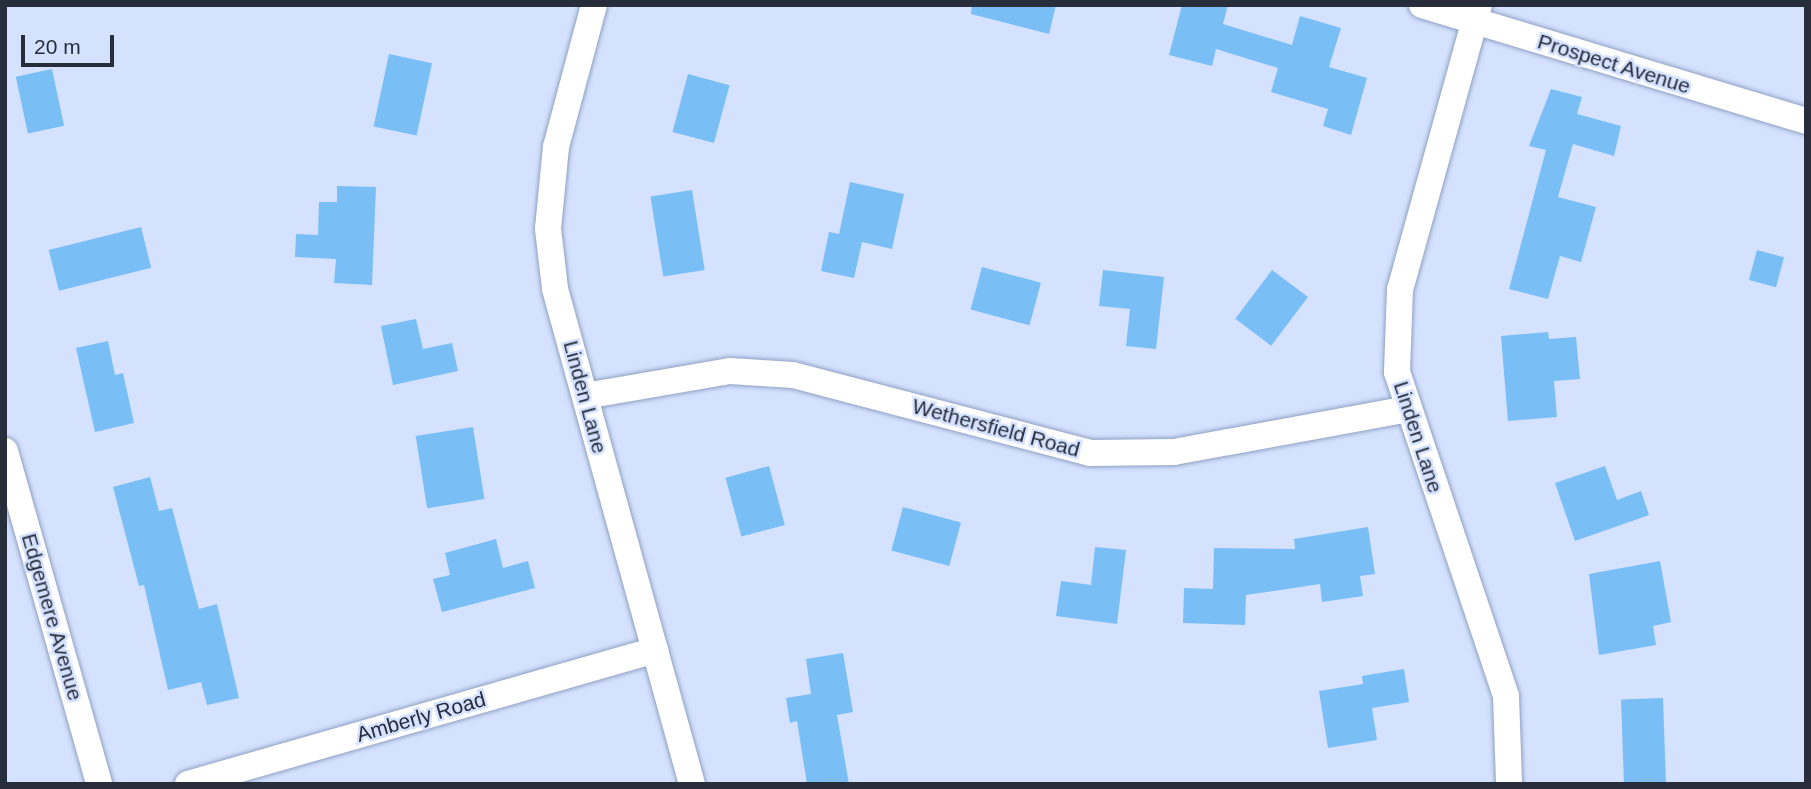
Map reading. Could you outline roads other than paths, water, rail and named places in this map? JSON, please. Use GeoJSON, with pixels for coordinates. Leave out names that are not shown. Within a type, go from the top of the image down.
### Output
{"type":"FeatureCollection","features":[{"type":"Feature","properties":{"kind":"street","name":"Linden Lane"},"geometry":{"type":"LineString","coordinates":[[594,5],[556,147],[548,229],[555,289],[692,784]]}},
{"type":"Feature","properties":{"kind":"street","name":"Prospect Avenue"},"geometry":{"type":"LineString","coordinates":[[1422,5],[1476,13],[1806,121]]}},
{"type":"Feature","properties":{"kind":"street","name":"Linden Lane"},"geometry":{"type":"LineString","coordinates":[[1476,13],[1400,289],[1397,372],[1506,696],[1509,784]]}},
{"type":"Feature","properties":{"kind":"street","name":"Wethersfield Road"},"geometry":{"type":"LineString","coordinates":[[585,396],[730,371],[793,375],[1090,453],[1174,452],[1409,409]]}},
{"type":"Feature","properties":{"kind":"street","name":"Edgemere Avenue"},"geometry":{"type":"LineString","coordinates":[[5,451],[99,784]]}},
{"type":"Feature","properties":{"kind":"street","name":"Amberly Road"},"geometry":{"type":"LineString","coordinates":[[188,784],[655,650]]}}]}
